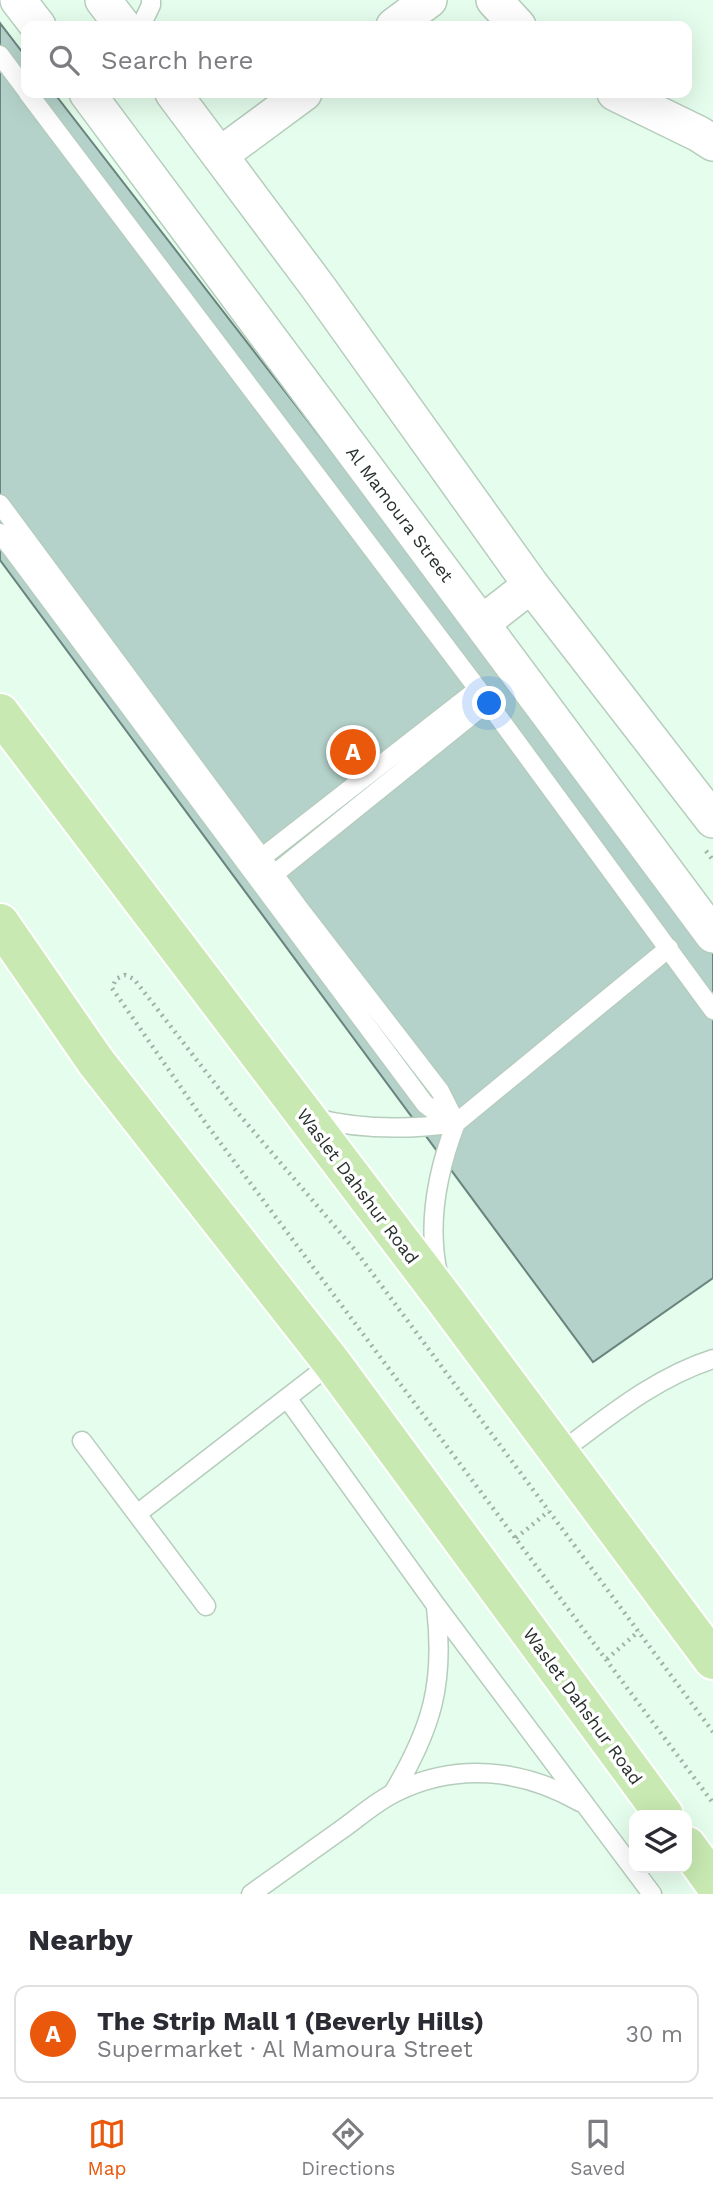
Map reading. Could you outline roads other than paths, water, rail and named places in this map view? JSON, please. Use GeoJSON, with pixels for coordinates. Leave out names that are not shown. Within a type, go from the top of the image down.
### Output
{"type":"FeatureCollection","features":[{"type":"Feature","properties":{"kind":"main road","name":"Waslet Dahshur Road"},"geometry":{"type":"LineString","coordinates":[[0,713],[446,1301],[558,1454],[710,1649]]}},
{"type":"Feature","properties":{"kind":"main road","name":"Waslet Dahshur Road"},"geometry":{"type":"LineString","coordinates":[[0,923],[96,1062],[332,1363],[660,1810]]}},
{"type":"Feature","properties":{"kind":"main road"},"geometry":{"type":"LineString","coordinates":[[692,1853],[713,1882]]}},
{"type":"Feature","properties":{"kind":"street"},"geometry":{"type":"LineString","coordinates":[[18,0],[34,21]]}},
{"type":"Feature","properties":{"kind":"street"},"geometry":{"type":"LineString","coordinates":[[103,0],[119,21]]}},
{"type":"Feature","properties":{"kind":"street"},"geometry":{"type":"LineString","coordinates":[[401,21],[429,0]]}},
{"type":"Feature","properties":{"kind":"street"},"geometry":{"type":"LineString","coordinates":[[494,0],[513,21]]}},
{"type":"Feature","properties":{"kind":"street","name":"Al Mamoura Street"},"geometry":{"type":"LineString","coordinates":[[91,98],[713,934]]}},
{"type":"Feature","properties":{"kind":"street"},"geometry":{"type":"LineString","coordinates":[[177,98],[318,287],[531,585],[713,820]]}},
{"type":"Feature","properties":{"kind":"street"},"geometry":{"type":"LineString","coordinates":[[220,155],[297,98]]}},
{"type":"Feature","properties":{"kind":"street"},"geometry":{"type":"LineString","coordinates":[[625,98],[713,143]]}},
{"type":"Feature","properties":{"kind":"street"},"geometry":{"type":"LineString","coordinates":[[482,623],[531,585]]}},
{"type":"Feature","properties":{"kind":"lane"},"geometry":{"type":"LineString","coordinates":[[143,21],[151,0]]}},
{"type":"Feature","properties":{"kind":"lane"},"geometry":{"type":"LineString","coordinates":[[0,55],[21,83]]}},
{"type":"Feature","properties":{"kind":"lane"},"geometry":{"type":"LineString","coordinates":[[32,98],[483,695],[713,1010]]}},
{"type":"Feature","properties":{"kind":"lane"},"geometry":{"type":"LineString","coordinates":[[0,504],[255,862]]}},
{"type":"Feature","properties":{"kind":"lane"},"geometry":{"type":"LineString","coordinates":[[0,533],[268,879],[425,1104],[445,1119],[456,1123]]}},
{"type":"Feature","properties":{"kind":"lane"},"geometry":{"type":"LineString","coordinates":[[255,862],[483,695]]}},
{"type":"Feature","properties":{"kind":"lane"},"geometry":{"type":"LineString","coordinates":[[268,879],[483,695]]}},
{"type":"Feature","properties":{"kind":"lane"},"geometry":{"type":"LineString","coordinates":[[446,1301],[435,1252],[434,1211],[440,1171],[456,1123],[669,948]]}},
{"type":"Feature","properties":{"kind":"lane"},"geometry":{"type":"LineString","coordinates":[[304,1115],[354,1126],[395,1129],[456,1123]]}},
{"type":"Feature","properties":{"kind":"lane"},"geometry":{"type":"LineString","coordinates":[[558,1454],[646,1389],[713,1359]]}},
{"type":"Feature","properties":{"kind":"lane"},"geometry":{"type":"LineString","coordinates":[[137,1514],[332,1363]]}},
{"type":"Feature","properties":{"kind":"lane"},"geometry":{"type":"LineString","coordinates":[[287,1398],[435,1604],[652,1894]]}},
{"type":"Feature","properties":{"kind":"lane"},"geometry":{"type":"LineString","coordinates":[[82,1441],[206,1606]]}},
{"type":"Feature","properties":{"kind":"lane"},"geometry":{"type":"LineString","coordinates":[[393,1793],[414,1759],[429,1722],[438,1683],[440,1643],[435,1604]]}},
{"type":"Feature","properties":{"kind":"lane"},"geometry":{"type":"LineString","coordinates":[[251,1894],[393,1793],[425,1780],[447,1775],[491,1772],[546,1785],[586,1805]]}},
{"type":"Feature","properties":{"kind":"place","name":"The Strip Mall 1 (Beverly Hills)"},"geometry":{"type":"Point","coordinates":[353,752]}}]}
